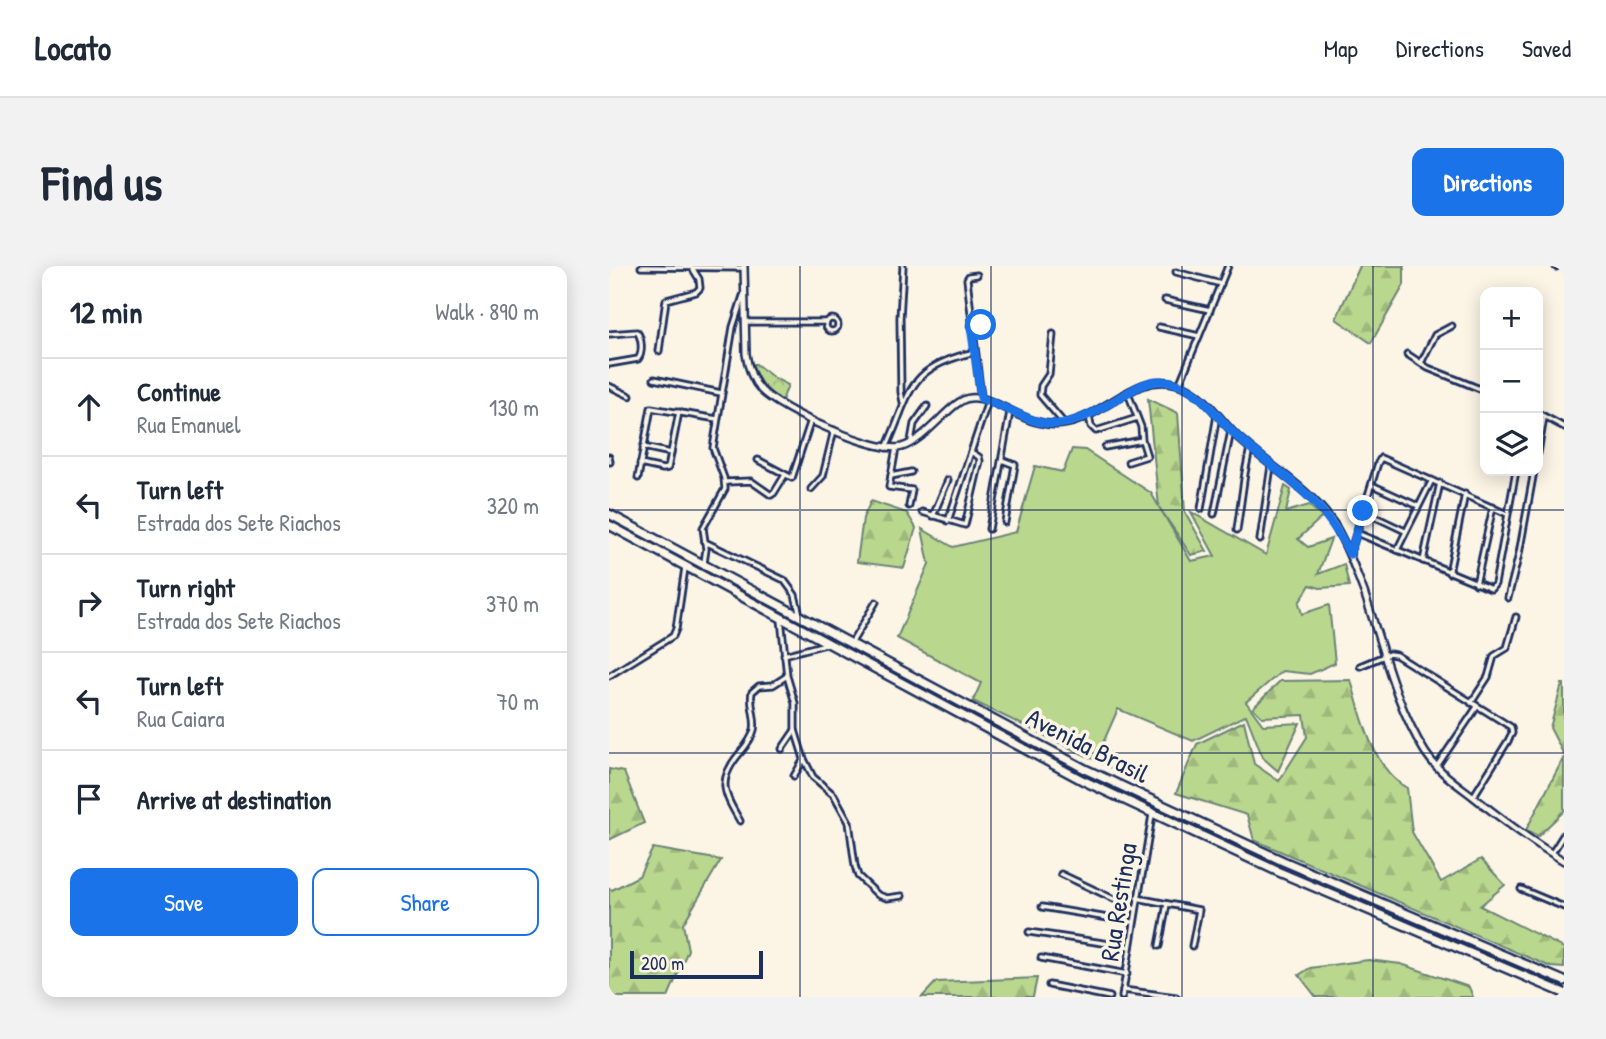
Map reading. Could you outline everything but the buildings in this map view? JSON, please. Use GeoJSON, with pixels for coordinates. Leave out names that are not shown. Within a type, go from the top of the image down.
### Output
{"type":"FeatureCollection","features":[{"type":"Feature","properties":{"kind":"highway","name":"Avenida Brasil"},"geometry":{"type":"LineString","coordinates":[[609,512],[800,618],[1087,770],[1283,862],[1548,975],[1564,979]]}},
{"type":"Feature","properties":{"kind":"highway","name":"Avenida Brasil"},"geometry":{"type":"LineString","coordinates":[[609,526],[1081,780],[1328,893],[1564,993]]}},
{"type":"Feature","properties":{"kind":"street"},"geometry":{"type":"LineString","coordinates":[[659,351],[666,300],[696,292],[700,288],[699,279],[691,266]]}},
{"type":"Feature","properties":{"kind":"street"},"geometry":{"type":"LineString","coordinates":[[903,266],[900,318],[903,402]]}},
{"type":"Feature","properties":{"kind":"street"},"geometry":{"type":"LineString","coordinates":[[1179,384],[1228,266]]}},
{"type":"Feature","properties":{"kind":"street"},"geometry":{"type":"LineString","coordinates":[[641,267],[744,267],[747,364],[755,383],[777,403],[811,420],[886,448],[911,444],[964,399],[984,400],[1038,423],[1064,424],[1089,416],[1151,382],[1179,384],[1201,397],[1231,431],[1319,505],[1335,526],[1350,554],[1409,721],[1436,767],[1527,839],[1564,861]]}},
{"type":"Feature","properties":{"kind":"street"},"geometry":{"type":"LineString","coordinates":[[1176,272],[1221,284]]}},
{"type":"Feature","properties":{"kind":"street"},"geometry":{"type":"LineString","coordinates":[[948,521],[971,452],[984,400],[971,326],[967,279],[969,275],[977,275]]}},
{"type":"Feature","properties":{"kind":"street"},"geometry":{"type":"LineString","coordinates":[[703,565],[703,528],[723,496],[725,482],[713,448],[733,327],[744,293]]}},
{"type":"Feature","properties":{"kind":"street"},"geometry":{"type":"LineString","coordinates":[[1165,300],[1210,310]]}},
{"type":"Feature","properties":{"kind":"street"},"geometry":{"type":"LineString","coordinates":[[745,322],[827,322]]}},
{"type":"Feature","properties":{"kind":"street"},"geometry":{"type":"LineString","coordinates":[[971,326],[981,325]]}},
{"type":"Feature","properties":{"kind":"street"},"geometry":{"type":"LineString","coordinates":[[1421,364],[1436,334],[1452,326]]}},
{"type":"Feature","properties":{"kind":"street"},"geometry":{"type":"LineString","coordinates":[[1159,327],[1199,336]]}},
{"type":"Feature","properties":{"kind":"street"},"geometry":{"type":"LineString","coordinates":[[609,334],[635,331],[640,335],[639,359],[609,364]]}},
{"type":"Feature","properties":{"kind":"street"},"geometry":{"type":"LineString","coordinates":[[1053,334],[1049,374],[1041,386],[1040,395],[1064,424]]}},
{"type":"Feature","properties":{"kind":"street"},"geometry":{"type":"LineString","coordinates":[[886,448],[903,402],[915,382],[932,367],[975,352]]}},
{"type":"Feature","properties":{"kind":"street"},"geometry":{"type":"LineString","coordinates":[[1407,354],[1421,364],[1480,389]]}},
{"type":"Feature","properties":{"kind":"street"},"geometry":{"type":"LineString","coordinates":[[654,379],[721,393]]}},
{"type":"Feature","properties":{"kind":"street"},"geometry":{"type":"LineString","coordinates":[[609,386],[630,396]]}},
{"type":"Feature","properties":{"kind":"street"},"geometry":{"type":"LineString","coordinates":[[1128,393],[1142,430],[1147,456],[1128,462]]}},
{"type":"Feature","properties":{"kind":"street"},"geometry":{"type":"LineString","coordinates":[[911,444],[914,424],[927,406]]}},
{"type":"Feature","properties":{"kind":"street"},"geometry":{"type":"LineString","coordinates":[[638,478],[649,412],[653,407],[717,419]]}},
{"type":"Feature","properties":{"kind":"street"},"geometry":{"type":"LineString","coordinates":[[640,464],[668,468],[679,412]]}},
{"type":"Feature","properties":{"kind":"street"},"geometry":{"type":"LineString","coordinates":[[989,529],[1010,412]]}},
{"type":"Feature","properties":{"kind":"street"},"geometry":{"type":"LineString","coordinates":[[1201,509],[1217,415]]}},
{"type":"Feature","properties":{"kind":"street"},"geometry":{"type":"LineString","coordinates":[[1089,416],[1093,429],[1096,430],[1137,418]]}},
{"type":"Feature","properties":{"kind":"street"},"geometry":{"type":"LineString","coordinates":[[1543,422],[1544,417],[1564,427]]}},
{"type":"Feature","properties":{"kind":"street"},"geometry":{"type":"LineString","coordinates":[[758,460],[793,477],[811,420]]}},
{"type":"Feature","properties":{"kind":"street"},"geometry":{"type":"LineString","coordinates":[[811,489],[823,476],[834,430]]}},
{"type":"Feature","properties":{"kind":"street"},"geometry":{"type":"LineString","coordinates":[[1214,514],[1231,431]]}},
{"type":"Feature","properties":{"kind":"street"},"geometry":{"type":"LineString","coordinates":[[1105,447],[1142,440]]}},
{"type":"Feature","properties":{"kind":"street"},"geometry":{"type":"LineString","coordinates":[[643,447],[671,453]]}},
{"type":"Feature","properties":{"kind":"street"},"geometry":{"type":"LineString","coordinates":[[896,448],[889,486],[912,490],[909,506]]}},
{"type":"Feature","properties":{"kind":"street"},"geometry":{"type":"LineString","coordinates":[[1237,530],[1251,448]]}},
{"type":"Feature","properties":{"kind":"street"},"geometry":{"type":"LineString","coordinates":[[922,512],[965,525],[979,461],[979,457],[971,452]]}},
{"type":"Feature","properties":{"kind":"street"},"geometry":{"type":"LineString","coordinates":[[1350,554],[1381,458],[1507,513]]}},
{"type":"Feature","properties":{"kind":"street"},"geometry":{"type":"LineString","coordinates":[[1002,460],[1015,465],[1005,522]]}},
{"type":"Feature","properties":{"kind":"street"},"geometry":{"type":"LineString","coordinates":[[1260,540],[1272,464]]}},
{"type":"Feature","properties":{"kind":"street"},"geometry":{"type":"LineString","coordinates":[[891,475],[911,472]]}},
{"type":"Feature","properties":{"kind":"street"},"geometry":{"type":"LineString","coordinates":[[725,482],[751,481],[773,495],[785,475]]}},
{"type":"Feature","properties":{"kind":"street"},"geometry":{"type":"LineString","coordinates":[[1357,533],[1488,589],[1494,586],[1515,476]]}},
{"type":"Feature","properties":{"kind":"street"},"geometry":{"type":"LineString","coordinates":[[1508,598],[1533,476]]}},
{"type":"Feature","properties":{"kind":"street"},"geometry":{"type":"LineString","coordinates":[[933,516],[948,480]]}},
{"type":"Feature","properties":{"kind":"street"},"geometry":{"type":"LineString","coordinates":[[1397,550],[1432,480]]}},
{"type":"Feature","properties":{"kind":"street"},"geometry":{"type":"LineString","coordinates":[[1423,561],[1440,483]]}},
{"type":"Feature","properties":{"kind":"street"},"geometry":{"type":"LineString","coordinates":[[1371,485],[1418,506]]}},
{"type":"Feature","properties":{"kind":"street"},"geometry":{"type":"LineString","coordinates":[[1449,573],[1465,494]]}},
{"type":"Feature","properties":{"kind":"street"},"geometry":{"type":"LineString","coordinates":[[1476,584],[1493,507]]}},
{"type":"Feature","properties":{"kind":"street"},"geometry":{"type":"LineString","coordinates":[[1363,511],[1405,531]]}},
{"type":"Feature","properties":{"kind":"street"},"geometry":{"type":"LineString","coordinates":[[705,542],[784,580],[795,595],[800,618]]}},
{"type":"Feature","properties":{"kind":"street"},"geometry":{"type":"LineString","coordinates":[[609,676],[673,636],[685,568]]}},
{"type":"Feature","properties":{"kind":"street"},"geometry":{"type":"LineString","coordinates":[[851,644],[876,602]]}},
{"type":"Feature","properties":{"kind":"street"},"geometry":{"type":"LineString","coordinates":[[1471,703],[1488,677],[1495,656],[1507,648],[1515,617]]}},
{"type":"Feature","properties":{"kind":"street"},"geometry":{"type":"LineString","coordinates":[[781,619],[787,676],[795,698],[795,730],[804,759],[813,777],[834,795],[849,822],[858,876],[879,895],[887,898],[902,896]]}},
{"type":"Feature","properties":{"kind":"street"},"geometry":{"type":"LineString","coordinates":[[784,655],[828,644]]}},
{"type":"Feature","properties":{"kind":"street"},"geometry":{"type":"LineString","coordinates":[[1360,666],[1391,653],[1399,656],[1512,730],[1473,797]]}},
{"type":"Feature","properties":{"kind":"street"},"geometry":{"type":"LineString","coordinates":[[740,821],[730,802],[724,776],[754,730],[750,701],[752,692],[757,687],[773,685],[787,676]]}},
{"type":"Feature","properties":{"kind":"street"},"geometry":{"type":"LineString","coordinates":[[1436,767],[1477,707]]}},
{"type":"Feature","properties":{"kind":"street"},"geometry":{"type":"LineString","coordinates":[[782,748],[795,730]]}},
{"type":"Feature","properties":{"kind":"street"},"geometry":{"type":"LineString","coordinates":[[794,776],[804,759]]}},
{"type":"Feature","properties":{"kind":"street","name":"Rua Restinga"},"geometry":{"type":"LineString","coordinates":[[1122,997],[1132,922],[1152,813]]}},
{"type":"Feature","properties":{"kind":"street"},"geometry":{"type":"LineString","coordinates":[[1552,853],[1564,834]]}},
{"type":"Feature","properties":{"kind":"street"},"geometry":{"type":"LineString","coordinates":[[1061,874],[1135,909]]}},
{"type":"Feature","properties":{"kind":"street"},"geometry":{"type":"LineString","coordinates":[[1521,889],[1564,907]]}},
{"type":"Feature","properties":{"kind":"street"},"geometry":{"type":"LineString","coordinates":[[1137,898],[1199,911],[1192,946]]}},
{"type":"Feature","properties":{"kind":"street"},"geometry":{"type":"LineString","coordinates":[[1159,946],[1167,904]]}},
{"type":"Feature","properties":{"kind":"street"},"geometry":{"type":"LineString","coordinates":[[1042,908],[1132,922]]}},
{"type":"Feature","properties":{"kind":"street"},"geometry":{"type":"LineString","coordinates":[[1029,932],[1130,947]]}},
{"type":"Feature","properties":{"kind":"street"},"geometry":{"type":"LineString","coordinates":[[1041,958],[1126,974]]}},
{"type":"Feature","properties":{"kind":"street"},"geometry":{"type":"LineString","coordinates":[[1049,985],[1109,997]]}},
{"type":"Feature","properties":{"kind":"street"},"geometry":{"type":"LineString","coordinates":[[1123,990],[1176,997]]}},
{"type":"Feature","properties":{"kind":"green space"},"geometry":{"type":"Polygon","coordinates":[[[1360,266],[1404,266],[1404,285],[1371,343],[1336,319],[1360,266]]]}},
{"type":"Feature","properties":{"kind":"green space"},"geometry":{"type":"Polygon","coordinates":[[[751,364],[756,364],[788,385],[781,403],[761,383],[751,364]]]}},
{"type":"Feature","properties":{"kind":"green space"},"geometry":{"type":"Polygon","coordinates":[[[1148,399],[1178,413],[1185,512],[1207,551],[1191,555],[1159,507],[1148,399]]]}},
{"type":"Feature","properties":{"kind":"green space"},"geometry":{"type":"Polygon","coordinates":[[[1072,449],[1085,450],[1151,493],[1191,561],[1215,556],[1191,512],[1266,555],[1285,486],[1291,490],[1286,512],[1309,505],[1322,517],[1298,539],[1308,547],[1331,539],[1318,574],[1344,564],[1349,586],[1320,588],[1310,585],[1299,603],[1302,614],[1329,605],[1335,663],[1310,674],[1282,671],[1246,702],[1263,725],[1300,723],[1278,771],[1263,758],[1246,715],[1193,741],[1118,709],[1102,745],[1128,776],[973,701],[981,683],[897,638],[929,564],[922,529],[953,547],[1016,532],[1035,466],[1063,472],[1072,449]]]}},
{"type":"Feature","properties":{"kind":"green space"},"geometry":{"type":"Polygon","coordinates":[[[871,501],[907,513],[916,528],[904,568],[857,562],[863,518],[871,501]]]}},
{"type":"Feature","properties":{"kind":"green space"},"geometry":{"type":"Polygon","coordinates":[[[1351,680],[1377,755],[1395,779],[1407,788],[1412,832],[1441,882],[1481,859],[1505,885],[1480,906],[1564,948],[1564,968],[1551,967],[1254,840],[1247,815],[1176,793],[1197,744],[1244,721],[1254,764],[1279,781],[1307,737],[1304,715],[1262,717],[1253,708],[1280,681],[1351,680]]]}},
{"type":"Feature","properties":{"kind":"green space"},"geometry":{"type":"Polygon","coordinates":[[[1564,684],[1564,755],[1550,728],[1564,684]]]}},
{"type":"Feature","properties":{"kind":"green space"},"geometry":{"type":"Polygon","coordinates":[[[1564,757],[1564,811],[1538,836],[1526,830],[1564,757]]]}},
{"type":"Feature","properties":{"kind":"green space"},"geometry":{"type":"Polygon","coordinates":[[[609,769],[624,772],[644,823],[609,840],[609,769]]]}},
{"type":"Feature","properties":{"kind":"green space"},"geometry":{"type":"Polygon","coordinates":[[[653,848],[721,860],[683,924],[688,950],[668,997],[609,997],[609,888],[612,890],[639,876],[653,848]]]}},
{"type":"Feature","properties":{"kind":"green space"},"geometry":{"type":"Polygon","coordinates":[[[1368,960],[1401,964],[1469,987],[1473,997],[1316,997],[1299,975],[1310,968],[1368,960]]]}},
{"type":"Feature","properties":{"kind":"green space"},"geometry":{"type":"Polygon","coordinates":[[[1037,978],[1033,997],[922,997],[936,982],[1037,978]]]}},
{"type":"Feature","properties":{"kind":"route"},"geometry":{"type":"LineString","coordinates":[[981,325],[971,326],[981,398],[1027,419],[1051,425],[1089,416],[1151,382],[1179,384],[1201,397],[1231,431],[1314,501],[1335,526],[1350,554],[1363,511]]}}]}
